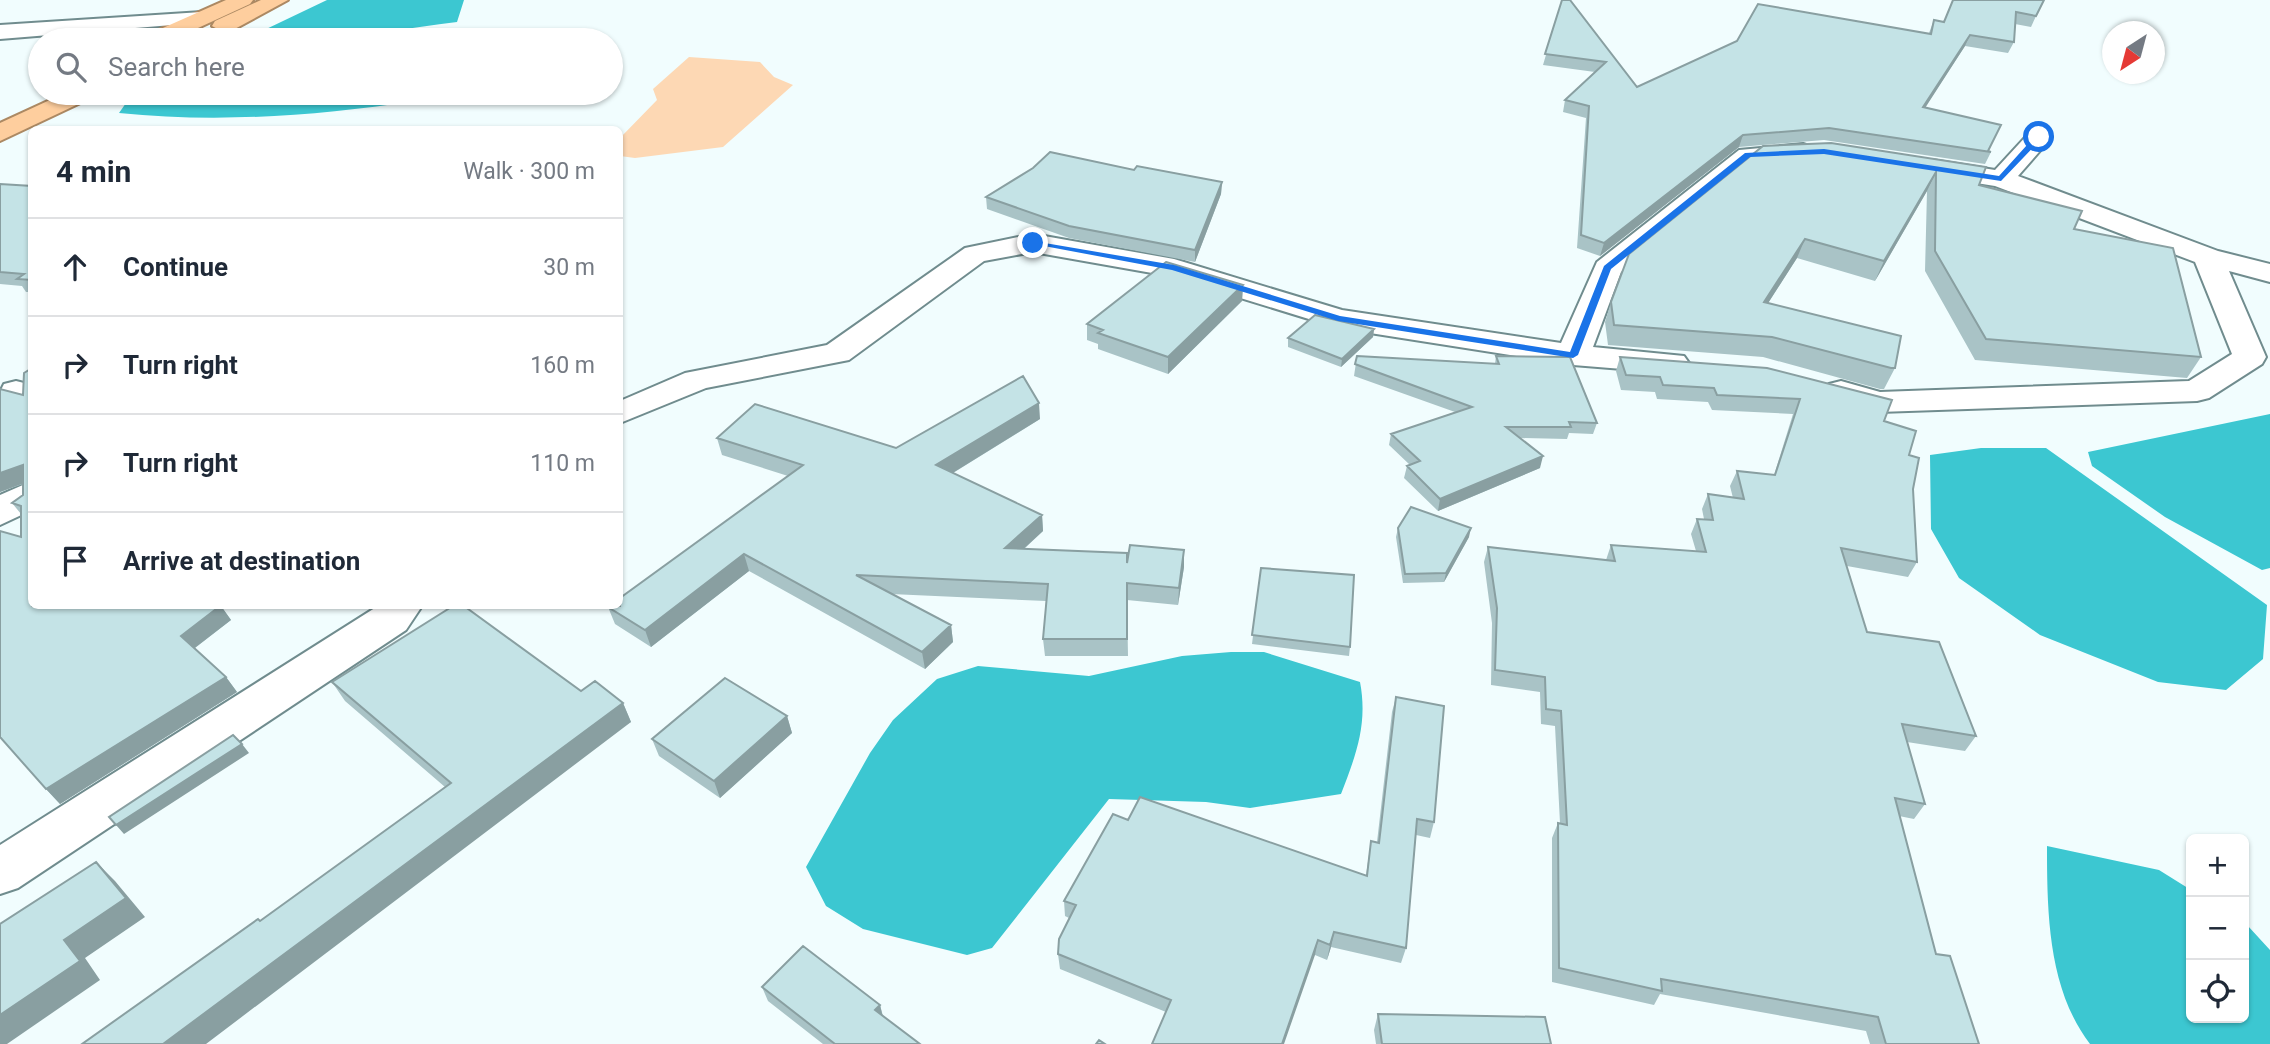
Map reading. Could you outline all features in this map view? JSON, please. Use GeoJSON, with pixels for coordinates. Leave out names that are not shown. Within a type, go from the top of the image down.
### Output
{"type":"FeatureCollection","features":[{"type":"Feature","properties":{"kind":"highway"},"geometry":{"type":"LineString","coordinates":[[181,28],[243,0]]}},
{"type":"Feature","properties":{"kind":"highway"},"geometry":{"type":"LineString","coordinates":[[218,28],[278,0]]}},
{"type":"Feature","properties":{"kind":"highway"},"geometry":{"type":"LineString","coordinates":[[0,113],[28,100]]}},
{"type":"Feature","properties":{"kind":"highway"},"geometry":{"type":"LineString","coordinates":[[0,132],[57,105]]}},
{"type":"Feature","properties":{"kind":"street"},"geometry":{"type":"LineString","coordinates":[[58,28],[202,18]]}},
{"type":"Feature","properties":{"kind":"street"},"geometry":{"type":"LineString","coordinates":[[0,32],[28,30]]}},
{"type":"Feature","properties":{"kind":"street"},"geometry":{"type":"LineString","coordinates":[[2001,179],[2039,137]]}},
{"type":"Feature","properties":{"kind":"street"},"geometry":{"type":"LineString","coordinates":[[1573,355],[1608,268],[1748,155],[1838,153]]}},
{"type":"Feature","properties":{"kind":"street"},"geometry":{"type":"LineString","coordinates":[[1906,164],[2001,179],[2208,257],[2270,273]]}},
{"type":"Feature","properties":{"kind":"street"},"geometry":{"type":"LineString","coordinates":[[623,412],[697,380],[837,353],[975,254],[1033,243],[1174,268],[1338,319],[1573,355],[1709,366]]}},
{"type":"Feature","properties":{"kind":"street"},"geometry":{"type":"LineString","coordinates":[[1814,384],[1879,402],[2197,391],[2250,357],[2208,257]]}},
{"type":"Feature","properties":{"kind":"street"},"geometry":{"type":"LineString","coordinates":[[0,512],[28,495]]}},
{"type":"Feature","properties":{"kind":"street"},"geometry":{"type":"LineString","coordinates":[[0,526],[28,536]]}},
{"type":"Feature","properties":{"kind":"street"},"geometry":{"type":"LineString","coordinates":[[0,872],[391,619],[399,609]]}},
{"type":"Feature","properties":{"kind":"shaded area"},"geometry":{"type":"Polygon","coordinates":[[[689,57],[760,62],[774,77],[793,85],[723,147],[635,158],[623,156],[623,135],[657,100],[653,89],[689,57]]]}},
{"type":"Feature","properties":{"kind":"water"},"geometry":{"type":"Polygon","coordinates":[[[327,0],[464,0],[457,22],[413,28],[268,28],[327,0]]]}},
{"type":"Feature","properties":{"kind":"water"},"geometry":{"type":"Polygon","coordinates":[[[125,105],[385,105],[304,114],[230,118],[119,113],[125,105]]]}},
{"type":"Feature","properties":{"kind":"water"},"geometry":{"type":"Polygon","coordinates":[[[2270,414],[2270,568],[2262,570],[2165,517],[2092,466],[2088,452],[2270,414]]]}},
{"type":"Feature","properties":{"kind":"water"},"geometry":{"type":"Polygon","coordinates":[[[1981,448],[2046,448],[2267,605],[2263,659],[2226,690],[2158,682],[2040,635],[1959,578],[1931,529],[1930,455],[1981,448]]]}},
{"type":"Feature","properties":{"kind":"water"},"geometry":{"type":"Polygon","coordinates":[[[1264,652],[1360,682],[1363,712],[1359,739],[1341,794],[1250,808],[1206,802],[1109,799],[992,948],[967,955],[863,929],[826,906],[806,867],[870,753],[893,720],[937,679],[978,666],[1089,676],[1182,656],[1264,652]]]}},
{"type":"Feature","properties":{"kind":"water"},"geometry":{"type":"Polygon","coordinates":[[[2047,846],[2159,870],[2186,887],[2186,1023],[2249,1023],[2249,927],[2270,950],[2270,1044],[2090,1044],[2076,1022],[2058,975],[2048,897],[2047,846]]]}},
{"type":"Feature","properties":{"kind":"building"},"geometry":{"type":"Polygon","coordinates":[[[1562,0],[1570,0],[1637,87],[1737,41],[1758,4],[1931,34],[1934,20],[1944,22],[1953,0],[2044,0],[2036,16],[2016,12],[2014,42],[1970,35],[1923,107],[2001,125],[1988,151],[1991,152],[1829,128],[1743,135],[1604,243],[1581,235],[1589,106],[1565,100],[1606,62],[1545,54],[1562,0]]]}},
{"type":"Feature","properties":{"kind":"building"},"geometry":{"type":"Polygon","coordinates":[[[1831,143],[1986,167],[1979,185],[2082,211],[2074,229],[2173,248],[2201,357],[1986,339],[1935,251],[1936,172],[1884,261],[1805,239],[1764,302],[1901,336],[1895,368],[1772,337],[1614,325],[1611,302],[1629,254],[1763,146],[1831,143]]]}},
{"type":"Feature","properties":{"kind":"building"},"geometry":{"type":"Polygon","coordinates":[[[1050,152],[1134,170],[1137,166],[1222,182],[1195,250],[1069,226],[986,197],[1033,168],[1050,152]]]}},
{"type":"Feature","properties":{"kind":"building"},"geometry":{"type":"Polygon","coordinates":[[[0,184],[28,186],[28,280],[17,279],[24,274],[0,272],[0,184]]]}},
{"type":"Feature","properties":{"kind":"building"},"geometry":{"type":"Polygon","coordinates":[[[1166,262],[1243,285],[1168,357],[1098,333],[1103,330],[1087,324],[1166,262]]]}},
{"type":"Feature","properties":{"kind":"building"},"geometry":{"type":"Polygon","coordinates":[[[1315,315],[1374,329],[1342,359],[1288,338],[1315,315]]]}},
{"type":"Feature","properties":{"kind":"building"},"geometry":{"type":"Polygon","coordinates":[[[1357,356],[1499,364],[1496,356],[1570,357],[1597,423],[1569,422],[1571,427],[1506,427],[1543,456],[1440,499],[1407,466],[1420,461],[1391,434],[1472,407],[1355,364],[1357,356]]]}},
{"type":"Feature","properties":{"kind":"building"},"geometry":{"type":"Polygon","coordinates":[[[1620,357],[1767,368],[1892,400],[1884,421],[1916,431],[1909,455],[1919,458],[1913,489],[1917,562],[1841,548],[1867,632],[1939,642],[1976,736],[1902,724],[1925,804],[1895,798],[1936,954],[1950,956],[1979,1044],[1886,1044],[1878,1017],[1661,979],[1662,991],[1559,968],[1558,823],[1567,825],[1561,711],[1546,709],[1545,677],[1495,670],[1497,608],[1488,547],[1615,561],[1611,545],[1706,552],[1697,519],[1713,520],[1708,494],[1744,499],[1737,471],[1775,475],[1800,399],[1717,395],[1714,388],[1663,385],[1660,377],[1626,375],[1620,357]]]}},
{"type":"Feature","properties":{"kind":"building"},"geometry":{"type":"Polygon","coordinates":[[[28,370],[28,609],[216,609],[181,636],[226,677],[46,789],[0,737],[0,531],[21,537],[21,506],[12,503],[23,495],[23,465],[0,473],[0,389],[23,395],[24,373],[28,370]]]}},
{"type":"Feature","properties":{"kind":"building"},"geometry":{"type":"Polygon","coordinates":[[[1023,376],[1039,403],[936,465],[1042,515],[1005,548],[1127,553],[1127,563],[1130,545],[1184,550],[1179,588],[1127,583],[1127,639],[1043,639],[1048,584],[856,575],[951,625],[922,652],[744,554],[645,630],[611,609],[623,609],[623,596],[803,465],[717,438],[755,404],[896,448],[1023,376]]]}},
{"type":"Feature","properties":{"kind":"building"},"geometry":{"type":"Polygon","coordinates":[[[1411,507],[1471,528],[1446,573],[1405,574],[1398,528],[1411,507]]]}},
{"type":"Feature","properties":{"kind":"building"},"geometry":{"type":"Polygon","coordinates":[[[1261,568],[1354,575],[1350,647],[1252,635],[1261,568]]]}},
{"type":"Feature","properties":{"kind":"building"},"geometry":{"type":"Polygon","coordinates":[[[448,609],[468,609],[581,691],[595,681],[623,703],[163,1044],[82,1044],[258,919],[260,921],[451,783],[332,682],[448,609]]]}},
{"type":"Feature","properties":{"kind":"building"},"geometry":{"type":"Polygon","coordinates":[[[725,678],[787,716],[714,781],[652,739],[725,678]]]}},
{"type":"Feature","properties":{"kind":"building"},"geometry":{"type":"Polygon","coordinates":[[[1396,697],[1444,706],[1434,822],[1417,819],[1406,948],[1334,932],[1330,945],[1318,940],[1282,1044],[1152,1044],[1171,1000],[1058,954],[1059,939],[1076,905],[1064,901],[1113,814],[1128,820],[1140,797],[1367,876],[1371,841],[1379,843],[1396,697]]]}},
{"type":"Feature","properties":{"kind":"building"},"geometry":{"type":"Polygon","coordinates":[[[233,735],[242,744],[116,825],[109,817],[233,735]]]}},
{"type":"Feature","properties":{"kind":"building"},"geometry":{"type":"Polygon","coordinates":[[[96,862],[126,898],[64,940],[80,961],[0,1015],[0,924],[96,862]]]}},
{"type":"Feature","properties":{"kind":"building"},"geometry":{"type":"Polygon","coordinates":[[[803,946],[880,1005],[875,1010],[920,1044],[835,1044],[762,987],[803,946]]]}},
{"type":"Feature","properties":{"kind":"building"},"geometry":{"type":"Polygon","coordinates":[[[1378,1014],[1545,1017],[1551,1044],[1382,1044],[1378,1014]]]}},
{"type":"Feature","properties":{"kind":"route"},"geometry":{"type":"LineString","coordinates":[[1033,243],[1174,268],[1338,319],[1573,355],[1588,324],[1608,268],[1748,155],[1824,151],[2001,179],[2039,137]]}}]}
